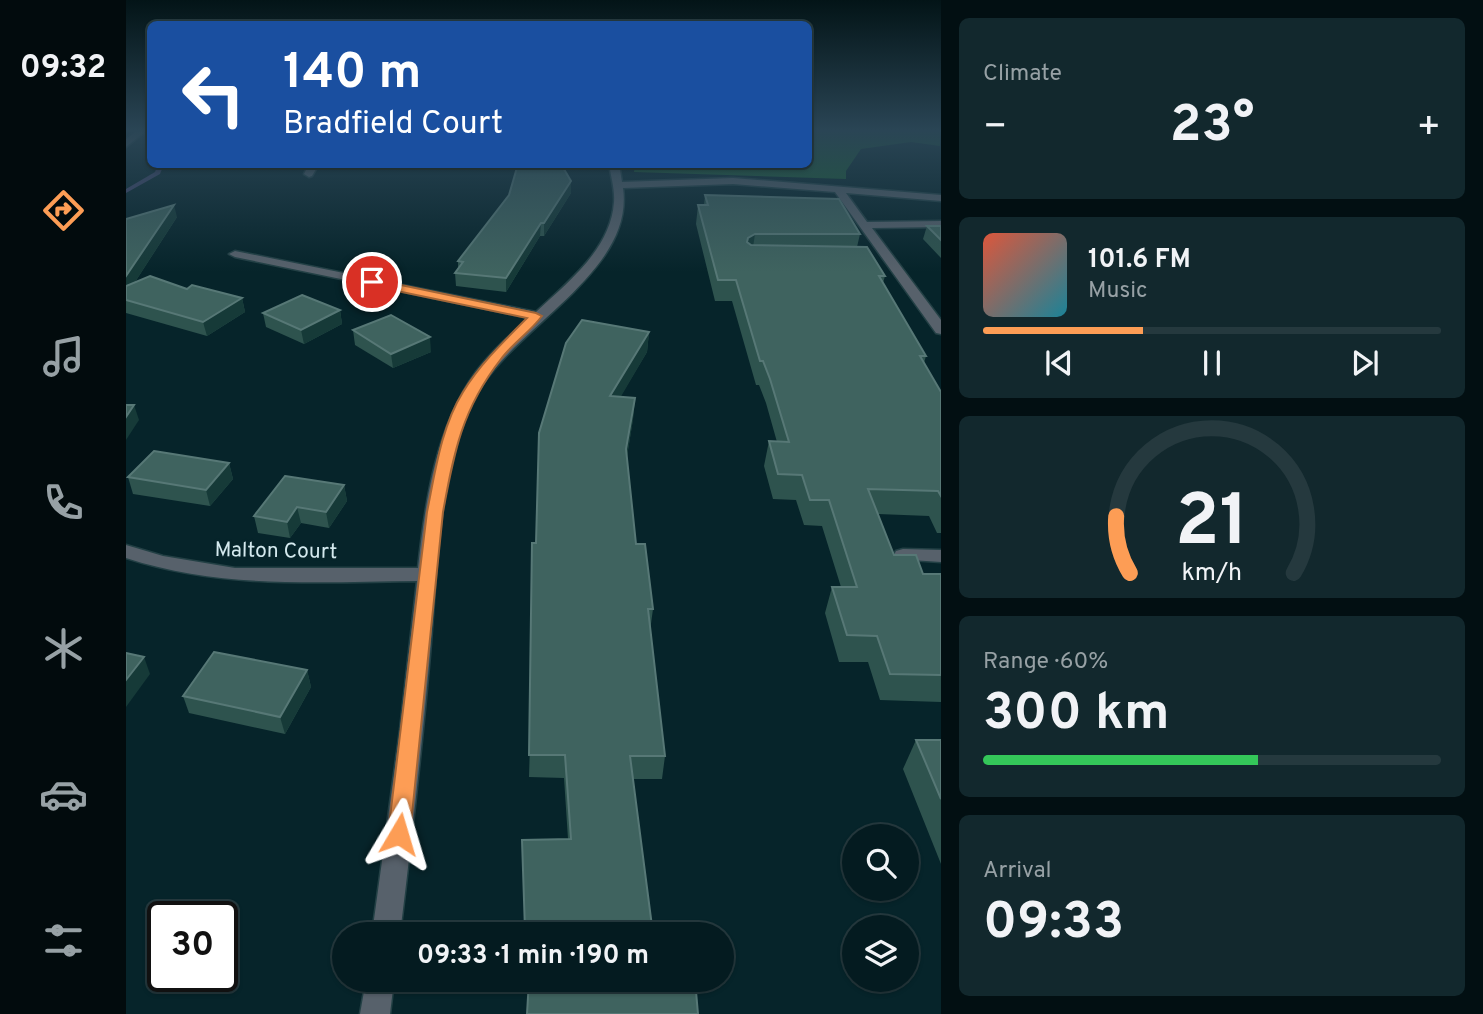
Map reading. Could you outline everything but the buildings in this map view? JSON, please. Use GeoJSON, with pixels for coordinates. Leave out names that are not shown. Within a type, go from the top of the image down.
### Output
{"type":"FeatureCollection","features":[{"type":"Feature","properties":{"kind":"street"},"geometry":{"type":"LineString","coordinates":[[388,922],[409,758],[437,501],[455,425],[469,394],[498,354],[589,267],[608,241],[619,207],[616,177]]}},
{"type":"Feature","properties":{"kind":"street"},"geometry":{"type":"LineString","coordinates":[[617,185],[733,181],[940,198]]}},
{"type":"Feature","properties":{"kind":"street"},"geometry":{"type":"LineString","coordinates":[[837,188],[940,330]]}},
{"type":"Feature","properties":{"kind":"street"},"geometry":{"type":"LineString","coordinates":[[866,225],[940,224]]}},
{"type":"Feature","properties":{"kind":"street"},"geometry":{"type":"LineString","coordinates":[[236,254],[536,316]]}},
{"type":"Feature","properties":{"kind":"street"},"geometry":{"type":"LineString","coordinates":[[878,261],[892,261]]}},
{"type":"Feature","properties":{"kind":"street","name":"Malton Court"},"geometry":{"type":"LineString","coordinates":[[126,551],[151,561],[186,569],[230,574],[428,574]]}},
{"type":"Feature","properties":{"kind":"street"},"geometry":{"type":"LineString","coordinates":[[902,555],[940,556]]}},
{"type":"Feature","properties":{"kind":"street"},"geometry":{"type":"LineString","coordinates":[[375,1014],[378,992]]}},
{"type":"Feature","properties":{"kind":"green space"},"geometry":{"type":"Polygon","coordinates":[[[795,177],[846,177],[846,179],[795,177]]]}},
{"type":"Feature","properties":{"kind":"waterway"},"geometry":{"type":"LineString","coordinates":[[126,191],[150,177]]}},
{"type":"Feature","properties":{"kind":"route"},"geometry":{"type":"LineString","coordinates":[[372,282],[536,316],[498,354],[469,394],[455,425],[444,466],[435,512],[399,834]]}}]}
